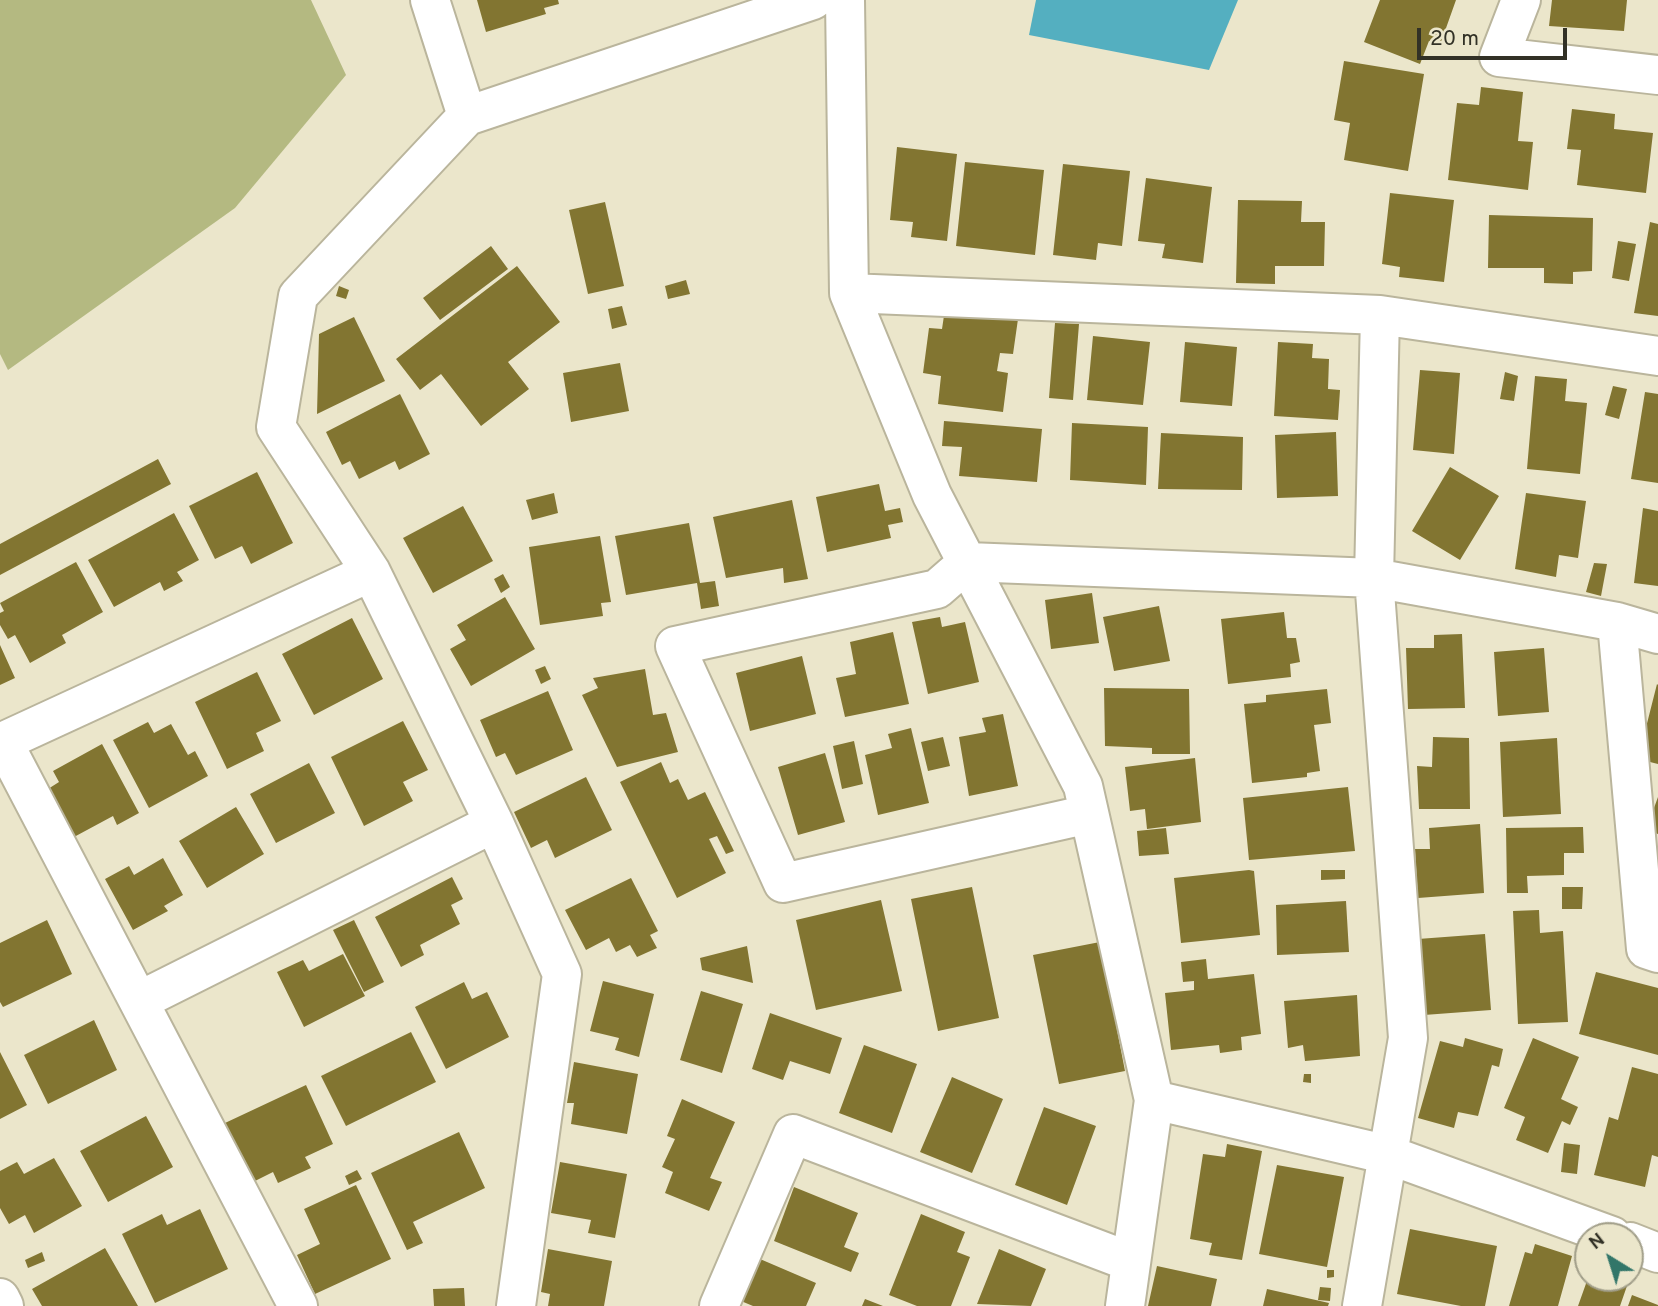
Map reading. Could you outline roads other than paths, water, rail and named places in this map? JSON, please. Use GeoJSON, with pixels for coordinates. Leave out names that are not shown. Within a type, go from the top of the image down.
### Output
{"type":"FeatureCollection","features":[{"type":"Feature","properties":{"kind":"street"},"geometry":{"type":"LineString","coordinates":[[430,0],[467,116]]}},
{"type":"Feature","properties":{"kind":"street"},"geometry":{"type":"LineString","coordinates":[[516,1306],[562,974],[495,823],[372,572],[276,427],[298,296],[467,116],[813,0]]}},
{"type":"Feature","properties":{"kind":"street"},"geometry":{"type":"LineString","coordinates":[[845,0],[849,293],[932,495],[1083,786],[1154,1100],[1125,1306]]}},
{"type":"Feature","properties":{"kind":"street"},"geometry":{"type":"LineString","coordinates":[[1521,0],[1499,57],[1658,75]]}},
{"type":"Feature","properties":{"kind":"street"},"geometry":{"type":"LineString","coordinates":[[849,293],[1380,315],[1658,356]]}},
{"type":"Feature","properties":{"kind":"street"},"geometry":{"type":"LineString","coordinates":[[1363,1306],[1408,1038],[1374,578],[1380,315]]}},
{"type":"Feature","properties":{"kind":"street"},"geometry":{"type":"LineString","coordinates":[[1089,814],[783,883],[674,646],[937,589],[968,562],[1374,578],[1617,622],[1658,634]]}},
{"type":"Feature","properties":{"kind":"street"},"geometry":{"type":"LineString","coordinates":[[298,1306],[1,743],[372,572]]}},
{"type":"Feature","properties":{"kind":"street"},"geometry":{"type":"LineString","coordinates":[[1617,622],[1646,949],[1658,953]]}},
{"type":"Feature","properties":{"kind":"street"},"geometry":{"type":"LineString","coordinates":[[139,1001],[495,823]]}},
{"type":"Feature","properties":{"kind":"street"},"geometry":{"type":"LineString","coordinates":[[1154,1100],[1389,1155],[1574,1222]]}},
{"type":"Feature","properties":{"kind":"street"},"geometry":{"type":"LineString","coordinates":[[719,1306],[793,1134],[1131,1262]]}},
{"type":"Feature","properties":{"kind":"street"},"geometry":{"type":"LineString","coordinates":[[0,1298],[4,1306]]}},
{"type":"Feature","properties":{"kind":"water"},"geometry":{"type":"Polygon","coordinates":[[[1036,0],[1238,0],[1209,70],[1029,35],[1036,0]]]}}]}
